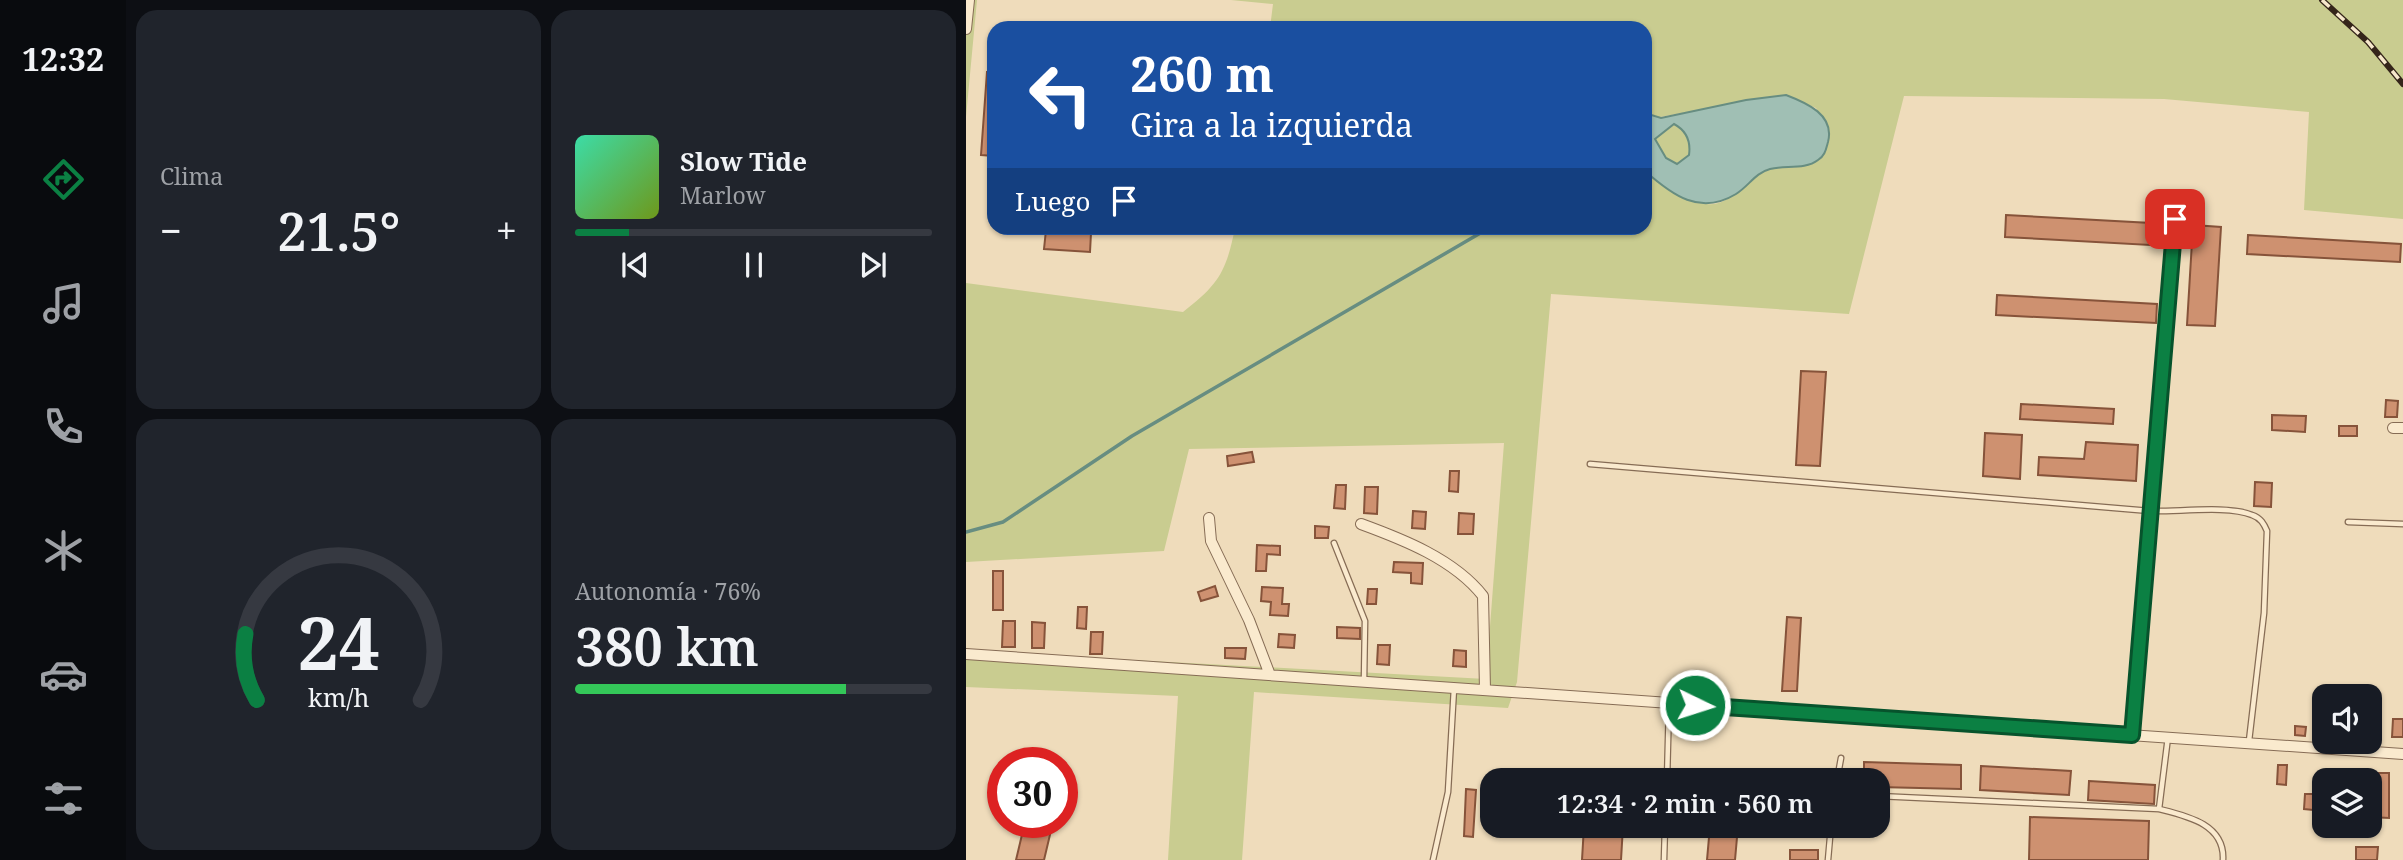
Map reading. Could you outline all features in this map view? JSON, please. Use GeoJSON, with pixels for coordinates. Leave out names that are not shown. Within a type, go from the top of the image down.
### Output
{"type":"FeatureCollection","features":[{"type":"Feature","properties":{"kind":"street"},"geometry":{"type":"LineString","coordinates":[[966,29],[969,0]]}},
{"type":"Feature","properties":{"kind":"street"},"geometry":{"type":"LineString","coordinates":[[2132,735],[2161,374]]}},
{"type":"Feature","properties":{"kind":"street"},"geometry":{"type":"LineString","coordinates":[[1209,518],[1211,541],[1249,620],[1270,675]]}},
{"type":"Feature","properties":{"kind":"street"},"geometry":{"type":"LineString","coordinates":[[1361,524],[1426,551],[1483,596],[1485,690]]}},
{"type":"Feature","properties":{"kind":"street"},"geometry":{"type":"LineString","coordinates":[[966,654],[2403,754]]}},
{"type":"Feature","properties":{"kind":"lane"},"geometry":{"type":"LineString","coordinates":[[2161,374],[2175,219]]}},
{"type":"Feature","properties":{"kind":"lane"},"geometry":{"type":"LineString","coordinates":[[1590,464],[2150,511],[2239,512],[2253,515],[2263,522],[2267,531],[2264,613],[2248,743]]}},
{"type":"Feature","properties":{"kind":"lane"},"geometry":{"type":"LineString","coordinates":[[2348,522],[2403,524]]}},
{"type":"Feature","properties":{"kind":"lane"},"geometry":{"type":"LineString","coordinates":[[1334,543],[1365,621],[1364,681]]}},
{"type":"Feature","properties":{"kind":"lane"},"geometry":{"type":"LineString","coordinates":[[1433,860],[1448,792],[1454,688]]}},
{"type":"Feature","properties":{"kind":"lane"},"geometry":{"type":"LineString","coordinates":[[1667,768],[1669,703]]}},
{"type":"Feature","properties":{"kind":"lane"},"geometry":{"type":"LineString","coordinates":[[2159,809],[2168,737]]}},
{"type":"Feature","properties":{"kind":"lane"},"geometry":{"type":"LineString","coordinates":[[1839,768],[1841,758]]}},
{"type":"Feature","properties":{"kind":"lane"},"geometry":{"type":"LineString","coordinates":[[1890,797],[2159,809],[2195,818],[2215,833],[2224,850],[2223,860]]}},
{"type":"Feature","properties":{"kind":"lane"},"geometry":{"type":"LineString","coordinates":[[1664,860],[1665,838]]}},
{"type":"Feature","properties":{"kind":"lane"},"geometry":{"type":"LineString","coordinates":[[1828,860],[1830,838]]}},
{"type":"Feature","properties":{"kind":"green space"},"geometry":{"type":"Polygon","coordinates":[[[966,0],[977,0],[966,117],[966,0]]]}},
{"type":"Feature","properties":{"kind":"green space"},"geometry":{"type":"Polygon","coordinates":[[[1231,0],[2403,0],[2403,219],[2304,210],[2309,112],[2164,99],[1904,96],[1849,314],[1551,294],[1517,682],[1508,708],[1254,692],[1242,860],[1168,860],[1178,696],[966,687],[966,651],[1486,679],[1504,443],[1189,449],[1164,551],[966,562],[966,283],[1183,312],[1213,285],[1219,276],[1233,235],[1652,235],[1652,176],[1681,196],[1715,204],[1734,194],[1763,171],[1815,162],[1824,152],[1830,134],[1816,108],[1786,95],[1652,117],[1652,21],[1271,21],[1273,4],[1231,0]]]}},
{"type":"Feature","properties":{"kind":"green space"},"geometry":{"type":"Polygon","coordinates":[[[1675,124],[1683,130],[1689,145],[1689,155],[1677,164],[1666,158],[1655,139],[1675,124]]]}},
{"type":"Feature","properties":{"kind":"water"},"geometry":{"type":"Polygon","coordinates":[[[1786,95],[1818,111],[1827,124],[1828,142],[1825,152],[1813,163],[1765,171],[1736,194],[1723,200],[1699,203],[1676,195],[1652,177],[1652,115],[1661,118],[1746,100],[1786,95]],[[1674,124],[1655,139],[1666,158],[1677,164],[1689,155],[1689,141],[1674,124]]]}},
{"type":"Feature","properties":{"kind":"building"},"geometry":{"type":"Polygon","coordinates":[[[987,72],[987,155],[981,155],[987,72]]]}},
{"type":"Feature","properties":{"kind":"building"},"geometry":{"type":"Polygon","coordinates":[[[2006,215],[2151,223],[2150,245],[2005,237],[2006,215]]]}},
{"type":"Feature","properties":{"kind":"building"},"geometry":{"type":"Polygon","coordinates":[[[2193,225],[2221,227],[2215,326],[2187,325],[2193,225]]]}},
{"type":"Feature","properties":{"kind":"building"},"geometry":{"type":"Polygon","coordinates":[[[1045,235],[1091,235],[1090,252],[1044,249],[1045,235]]]}},
{"type":"Feature","properties":{"kind":"building"},"geometry":{"type":"Polygon","coordinates":[[[2248,235],[2401,244],[2400,262],[2247,254],[2248,235]]]}},
{"type":"Feature","properties":{"kind":"building"},"geometry":{"type":"Polygon","coordinates":[[[1997,295],[2157,304],[2156,323],[1996,315],[1997,295]]]}},
{"type":"Feature","properties":{"kind":"building"},"geometry":{"type":"Polygon","coordinates":[[[1801,371],[1826,372],[1820,466],[1796,465],[1801,371]]]}},
{"type":"Feature","properties":{"kind":"building"},"geometry":{"type":"Polygon","coordinates":[[[2386,400],[2398,401],[2397,417],[2385,417],[2386,400]]]}},
{"type":"Feature","properties":{"kind":"building"},"geometry":{"type":"Polygon","coordinates":[[[2021,404],[2114,409],[2113,424],[2020,419],[2021,404]]]}},
{"type":"Feature","properties":{"kind":"building"},"geometry":{"type":"Polygon","coordinates":[[[2272,415],[2306,416],[2305,432],[2272,430],[2272,415]]]}},
{"type":"Feature","properties":{"kind":"building"},"geometry":{"type":"Polygon","coordinates":[[[2339,426],[2357,426],[2357,436],[2339,436],[2339,426]]]}},
{"type":"Feature","properties":{"kind":"building"},"geometry":{"type":"Polygon","coordinates":[[[1985,433],[2022,435],[2020,479],[1983,476],[1985,433]]]}},
{"type":"Feature","properties":{"kind":"building"},"geometry":{"type":"Polygon","coordinates":[[[2086,442],[2138,445],[2136,481],[2038,475],[2039,457],[2084,459],[2086,442]]]}},
{"type":"Feature","properties":{"kind":"building"},"geometry":{"type":"Polygon","coordinates":[[[1252,452],[1254,462],[1228,466],[1227,456],[1252,452]]]}},
{"type":"Feature","properties":{"kind":"building"},"geometry":{"type":"Polygon","coordinates":[[[1450,471],[1459,471],[1458,492],[1449,491],[1450,471]]]}},
{"type":"Feature","properties":{"kind":"building"},"geometry":{"type":"Polygon","coordinates":[[[2255,482],[2272,483],[2271,507],[2254,506],[2255,482]]]}},
{"type":"Feature","properties":{"kind":"building"},"geometry":{"type":"Polygon","coordinates":[[[1336,485],[1346,485],[1345,509],[1334,508],[1336,485]]]}},
{"type":"Feature","properties":{"kind":"building"},"geometry":{"type":"Polygon","coordinates":[[[1365,487],[1378,487],[1377,514],[1364,513],[1365,487]]]}},
{"type":"Feature","properties":{"kind":"building"},"geometry":{"type":"Polygon","coordinates":[[[1413,511],[1426,512],[1425,529],[1412,528],[1413,511]]]}},
{"type":"Feature","properties":{"kind":"building"},"geometry":{"type":"Polygon","coordinates":[[[1459,513],[1474,514],[1473,534],[1458,534],[1459,513]]]}},
{"type":"Feature","properties":{"kind":"building"},"geometry":{"type":"Polygon","coordinates":[[[1315,526],[1329,527],[1328,538],[1315,538],[1315,526]]]}},
{"type":"Feature","properties":{"kind":"building"},"geometry":{"type":"Polygon","coordinates":[[[1257,545],[1280,546],[1280,555],[1267,554],[1266,571],[1256,571],[1257,545]]]}},
{"type":"Feature","properties":{"kind":"building"},"geometry":{"type":"Polygon","coordinates":[[[1394,562],[1423,563],[1422,584],[1411,583],[1411,573],[1393,572],[1394,562]]]}},
{"type":"Feature","properties":{"kind":"building"},"geometry":{"type":"Polygon","coordinates":[[[993,571],[1003,571],[1003,610],[993,610],[993,571]]]}},
{"type":"Feature","properties":{"kind":"building"},"geometry":{"type":"Polygon","coordinates":[[[1215,586],[1218,596],[1201,601],[1198,592],[1215,586]]]}},
{"type":"Feature","properties":{"kind":"building"},"geometry":{"type":"Polygon","coordinates":[[[1262,587],[1283,588],[1282,604],[1289,604],[1288,616],[1270,615],[1271,602],[1261,601],[1262,587]]]}},
{"type":"Feature","properties":{"kind":"building"},"geometry":{"type":"Polygon","coordinates":[[[1368,589],[1377,589],[1376,604],[1367,604],[1368,589]]]}},
{"type":"Feature","properties":{"kind":"building"},"geometry":{"type":"Polygon","coordinates":[[[1078,607],[1087,607],[1086,629],[1077,628],[1078,607]]]}},
{"type":"Feature","properties":{"kind":"building"},"geometry":{"type":"Polygon","coordinates":[[[1787,617],[1801,618],[1797,691],[1782,691],[1787,617]]]}},
{"type":"Feature","properties":{"kind":"building"},"geometry":{"type":"Polygon","coordinates":[[[1003,621],[1015,621],[1015,647],[1002,647],[1003,621]]]}},
{"type":"Feature","properties":{"kind":"building"},"geometry":{"type":"Polygon","coordinates":[[[1032,622],[1045,623],[1044,648],[1032,648],[1032,622]]]}},
{"type":"Feature","properties":{"kind":"building"},"geometry":{"type":"Polygon","coordinates":[[[1337,627],[1360,628],[1360,639],[1337,638],[1337,627]]]}},
{"type":"Feature","properties":{"kind":"building"},"geometry":{"type":"Polygon","coordinates":[[[1091,632],[1103,632],[1102,654],[1090,654],[1091,632]]]}},
{"type":"Feature","properties":{"kind":"building"},"geometry":{"type":"Polygon","coordinates":[[[1279,634],[1295,635],[1294,648],[1278,647],[1279,634]]]}},
{"type":"Feature","properties":{"kind":"building"},"geometry":{"type":"Polygon","coordinates":[[[1378,645],[1390,645],[1389,665],[1377,664],[1378,645]]]}},
{"type":"Feature","properties":{"kind":"building"},"geometry":{"type":"Polygon","coordinates":[[[1225,648],[1246,648],[1245,659],[1225,658],[1225,648]]]}},
{"type":"Feature","properties":{"kind":"building"},"geometry":{"type":"Polygon","coordinates":[[[1454,650],[1466,651],[1466,667],[1453,666],[1454,650]]]}},
{"type":"Feature","properties":{"kind":"building"},"geometry":{"type":"Polygon","coordinates":[[[2393,719],[2403,719],[2403,737],[2392,737],[2393,719]]]}},
{"type":"Feature","properties":{"kind":"building"},"geometry":{"type":"Polygon","coordinates":[[[2295,726],[2306,727],[2305,736],[2295,735],[2295,726]]]}},
{"type":"Feature","properties":{"kind":"building"},"geometry":{"type":"Polygon","coordinates":[[[1864,762],[1961,765],[1961,789],[1890,787],[1890,768],[1864,768],[1864,762]]]}},
{"type":"Feature","properties":{"kind":"building"},"geometry":{"type":"Polygon","coordinates":[[[2278,765],[2287,765],[2286,785],[2277,784],[2278,765]]]}},
{"type":"Feature","properties":{"kind":"building"},"geometry":{"type":"Polygon","coordinates":[[[1981,766],[2071,771],[2069,795],[1980,790],[1981,766]]]}},
{"type":"Feature","properties":{"kind":"building"},"geometry":{"type":"Polygon","coordinates":[[[2382,773],[2389,773],[2389,818],[2382,818],[2382,773]]]}},
{"type":"Feature","properties":{"kind":"building"},"geometry":{"type":"Polygon","coordinates":[[[2089,781],[2155,785],[2154,804],[2088,800],[2089,781]]]}},
{"type":"Feature","properties":{"kind":"building"},"geometry":{"type":"Polygon","coordinates":[[[1466,789],[1476,790],[1473,837],[1464,836],[1466,789]]]}},
{"type":"Feature","properties":{"kind":"building"},"geometry":{"type":"Polygon","coordinates":[[[2305,794],[2312,794],[2312,810],[2304,809],[2305,794]]]}},
{"type":"Feature","properties":{"kind":"building"},"geometry":{"type":"Polygon","coordinates":[[[2030,817],[2149,821],[2148,860],[2029,860],[2030,817]]]}},
{"type":"Feature","properties":{"kind":"building"},"geometry":{"type":"Polygon","coordinates":[[[1021,838],[1049,838],[1044,860],[1016,860],[1021,838]]]}},
{"type":"Feature","properties":{"kind":"building"},"geometry":{"type":"Polygon","coordinates":[[[1583,838],[1622,838],[1621,860],[1582,860],[1583,838]]]}},
{"type":"Feature","properties":{"kind":"building"},"geometry":{"type":"Polygon","coordinates":[[[1709,838],[1737,838],[1735,860],[1707,860],[1709,838]]]}},
{"type":"Feature","properties":{"kind":"building"},"geometry":{"type":"Polygon","coordinates":[[[2356,847],[2378,847],[2377,860],[2356,860],[2356,847]]]}},
{"type":"Feature","properties":{"kind":"building"},"geometry":{"type":"Polygon","coordinates":[[[1790,850],[1818,850],[1818,860],[1790,860],[1790,850]]]}},
{"type":"Feature","properties":{"kind":"waterway"},"geometry":{"type":"LineString","coordinates":[[966,532],[1003,522],[1132,436],[1477,235]]}},
{"type":"Feature","properties":{"kind":"railway"},"geometry":{"type":"LineString","coordinates":[[2322,0],[2368,42],[2403,84]]}},
{"type":"Feature","properties":{"kind":"route"},"geometry":{"type":"LineString","coordinates":[[1695,705],[2132,735],[2175,219]]}}]}
